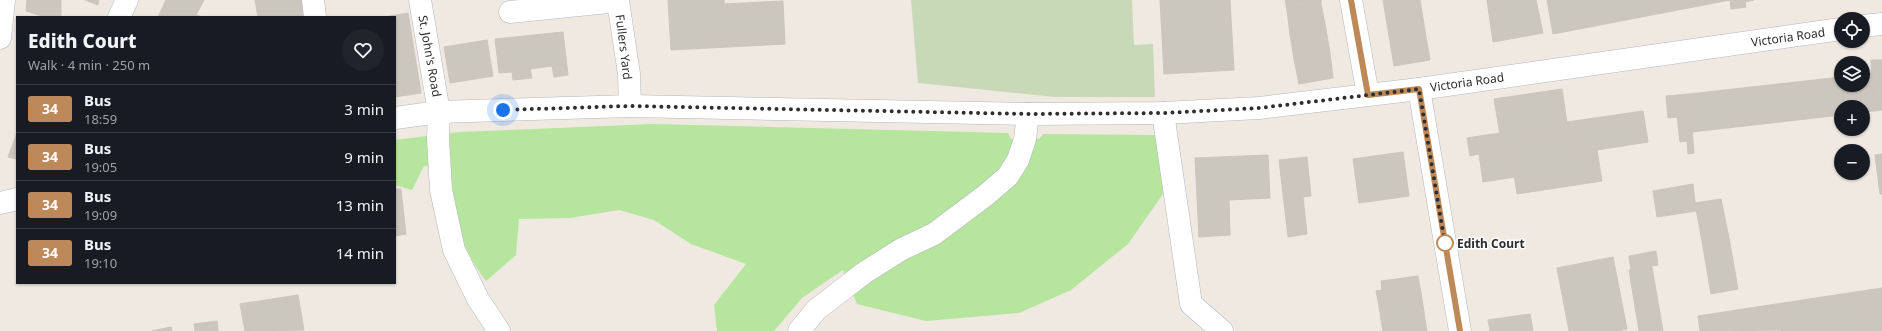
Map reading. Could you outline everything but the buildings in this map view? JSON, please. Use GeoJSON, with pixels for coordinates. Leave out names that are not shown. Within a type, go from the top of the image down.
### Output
{"type":"FeatureCollection","features":[{"type":"Feature","properties":{"kind":"street"},"geometry":{"type":"LineString","coordinates":[[0,38],[4,0]]}},
{"type":"Feature","properties":{"kind":"street"},"geometry":{"type":"LineString","coordinates":[[119,16],[126,0]]}},
{"type":"Feature","properties":{"kind":"street"},"geometry":{"type":"LineString","coordinates":[[312,0],[315,16]]}},
{"type":"Feature","properties":{"kind":"street","name":"St. John's Road"},"geometry":{"type":"LineString","coordinates":[[420,0],[439,112],[438,138],[441,190],[454,250],[478,299],[499,331]]}},
{"type":"Feature","properties":{"kind":"street"},"geometry":{"type":"LineString","coordinates":[[1351,0],[1368,95]]}},
{"type":"Feature","properties":{"kind":"street","name":"Fullers Yard"},"geometry":{"type":"LineString","coordinates":[[510,12],[618,1],[629,74],[630,106]]}},
{"type":"Feature","properties":{"kind":"street"},"geometry":{"type":"LineString","coordinates":[[1870,25],[1882,24]]}},
{"type":"Feature","properties":{"kind":"street","name":"Victoria Road"},"geometry":{"type":"LineString","coordinates":[[396,118],[439,112],[630,106],[1028,114],[1163,113],[1259,108],[1419,89],[1834,31]]}},
{"type":"Feature","properties":{"kind":"street"},"geometry":{"type":"LineString","coordinates":[[1419,89],[1460,331]]}},
{"type":"Feature","properties":{"kind":"street"},"geometry":{"type":"LineString","coordinates":[[1163,113],[1173,171],[1191,304],[1222,331]]}},
{"type":"Feature","properties":{"kind":"street"},"geometry":{"type":"LineString","coordinates":[[799,331],[816,310],[864,273],[902,249],[934,234],[986,195],[1008,176],[1018,160],[1025,139],[1028,114]]}},
{"type":"Feature","properties":{"kind":"street"},"geometry":{"type":"LineString","coordinates":[[0,203],[16,199]]}},
{"type":"Feature","properties":{"kind":"green space"},"geometry":{"type":"Polygon","coordinates":[[[911,0],[1132,0],[1134,45],[1153,44],[1155,97],[1055,97],[918,83],[911,0]]]}},
{"type":"Feature","properties":{"kind":"green space"},"geometry":{"type":"Polygon","coordinates":[[[654,124],[1008,133],[1011,139],[1039,139],[1043,134],[1155,135],[1165,191],[1128,244],[1071,290],[1019,313],[926,321],[857,304],[843,270],[802,298],[774,331],[717,331],[714,305],[746,264],[691,244],[654,220],[619,210],[570,218],[519,219],[516,255],[486,281],[476,267],[463,240],[456,214],[450,168],[424,166],[412,190],[396,185],[396,140],[459,132],[654,124]]]}},
{"type":"Feature","properties":{"kind":"bus line","name":"34"},"geometry":{"type":"LineString","coordinates":[[1351,0],[1368,95],[1419,89],[1460,331]]}},
{"type":"Feature","properties":{"kind":"place","name":"Edith Court"},"geometry":{"type":"Point","coordinates":[1445,243]}},
{"type":"Feature","properties":{"kind":"route"},"geometry":{"type":"LineString","coordinates":[[503,110],[630,106],[1028,114],[1163,113],[1259,108],[1419,89],[1445,243]]}}]}
